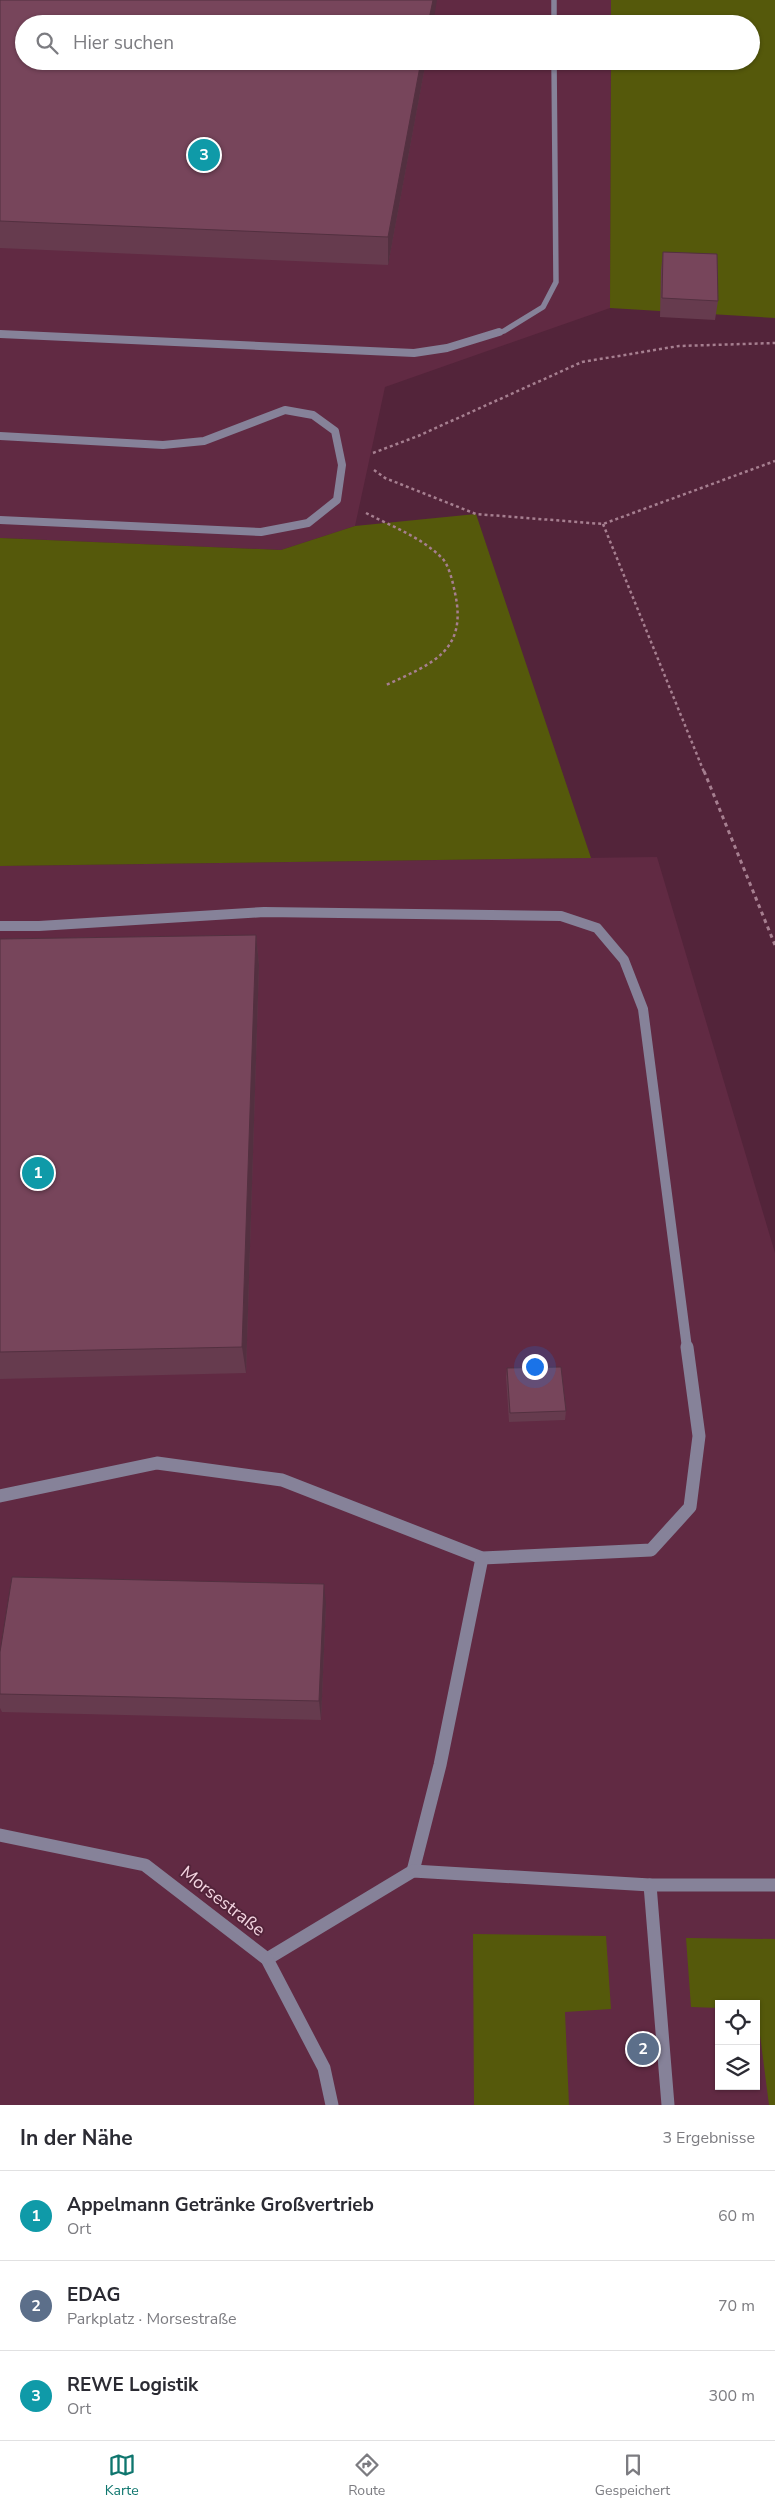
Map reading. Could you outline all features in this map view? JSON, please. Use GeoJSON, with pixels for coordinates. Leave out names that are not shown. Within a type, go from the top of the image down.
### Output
{"type":"FeatureCollection","features":[{"type":"Feature","properties":{"kind":"street"},"geometry":{"type":"LineString","coordinates":[[554,0],[554,15]]}},
{"type":"Feature","properties":{"kind":"street"},"geometry":{"type":"LineString","coordinates":[[0,334],[414,353],[447,348],[504,331],[543,307],[556,282],[554,70]]}},
{"type":"Feature","properties":{"kind":"street"},"geometry":{"type":"LineString","coordinates":[[0,436],[163,445],[204,441],[285,410],[313,415],[334,431],[342,465],[337,500],[308,523],[261,532],[0,520]]}},
{"type":"Feature","properties":{"kind":"street"},"geometry":{"type":"LineString","coordinates":[[0,926],[39,926],[264,912],[561,916],[597,928],[624,960],[643,1009],[699,1436],[690,1507],[651,1550],[482,1558],[282,1480],[157,1463],[0,1496]]}},
{"type":"Feature","properties":{"kind":"street"},"geometry":{"type":"LineString","coordinates":[[413,1871],[440,1765],[482,1558]]}},
{"type":"Feature","properties":{"kind":"street","name":"Morsestraße"},"geometry":{"type":"LineString","coordinates":[[0,1835],[145,1865],[267,1959],[324,2068],[332,2105]]}},
{"type":"Feature","properties":{"kind":"street"},"geometry":{"type":"LineString","coordinates":[[267,1959],[413,1871],[650,1885],[775,1886]]}},
{"type":"Feature","properties":{"kind":"street"},"geometry":{"type":"LineString","coordinates":[[650,1885],[668,2105]]}},
{"type":"Feature","properties":{"kind":"path"},"geometry":{"type":"LineString","coordinates":[[342,465],[418,436],[582,362],[679,346],[775,343]]}},
{"type":"Feature","properties":{"kind":"path"},"geometry":{"type":"LineString","coordinates":[[360,458],[385,478],[476,514],[603,524],[775,461]]}},
{"type":"Feature","properties":{"kind":"path"},"geometry":{"type":"LineString","coordinates":[[337,500],[376,517],[417,539],[444,559],[453,585],[459,610],[454,641],[428,665],[386,685]]}},
{"type":"Feature","properties":{"kind":"path"},"geometry":{"type":"LineString","coordinates":[[603,524],[775,945]]}},
{"type":"Feature","properties":{"kind":"shaded area"},"geometry":{"type":"Polygon","coordinates":[[[0,0],[611,0],[611,15],[15,15],[15,70],[611,70],[610,308],[385,387],[355,526],[281,550],[0,538],[0,0]]]}},
{"type":"Feature","properties":{"kind":"shaded area"},"geometry":{"type":"Polygon","coordinates":[[[611,0],[775,0],[775,318],[610,308],[611,70],[760,70],[760,15],[611,15],[611,0]]]}},
{"type":"Feature","properties":{"kind":"shaded area"},"geometry":{"type":"Polygon","coordinates":[[[476,514],[591,858],[0,866],[0,538],[281,550],[355,526],[476,514]]]}},
{"type":"Feature","properties":{"kind":"shaded area"},"geometry":{"type":"Polygon","coordinates":[[[657,857],[775,1253],[775,2105],[0,2105],[0,866],[657,857]]]}},
{"type":"Feature","properties":{"kind":"shaded area"},"geometry":{"type":"Polygon","coordinates":[[[473,1934],[606,1936],[611,2009],[565,2012],[569,2105],[474,2105],[473,1934]]]}},
{"type":"Feature","properties":{"kind":"shaded area"},"geometry":{"type":"Polygon","coordinates":[[[686,1938],[775,1939],[775,2105],[769,2105],[760,2035],[760,2000],[715,2000],[715,2008],[691,2007],[686,1938]]]}},
{"type":"Feature","properties":{"kind":"building"},"geometry":{"type":"Polygon","coordinates":[[[0,0],[433,0],[430,15],[15,15],[15,70],[419,70],[388,237],[0,221],[0,0]]]}},
{"type":"Feature","properties":{"kind":"building"},"geometry":{"type":"Polygon","coordinates":[[[663,252],[717,254],[718,301],[662,298],[663,252]]]}},
{"type":"Feature","properties":{"kind":"building"},"geometry":{"type":"Polygon","coordinates":[[[256,935],[242,1347],[0,1352],[0,939],[256,935]]]}},
{"type":"Feature","properties":{"kind":"building"},"geometry":{"type":"Polygon","coordinates":[[[561,1367],[566,1411],[510,1413],[507,1368],[561,1367]]]}},
{"type":"Feature","properties":{"kind":"building"},"geometry":{"type":"Polygon","coordinates":[[[12,1577],[324,1584],[319,1701],[0,1694],[0,1652],[12,1577]]]}},
{"type":"Feature","properties":{"kind":"place","name":"REWE Logistik"},"geometry":{"type":"Point","coordinates":[204,155]}},
{"type":"Feature","properties":{"kind":"place","name":"Appelmann Getränke Großvertrieb"},"geometry":{"type":"Point","coordinates":[38,1173]}},
{"type":"Feature","properties":{"kind":"place","name":"EDAG"},"geometry":{"type":"Point","coordinates":[643,2049]}}]}
